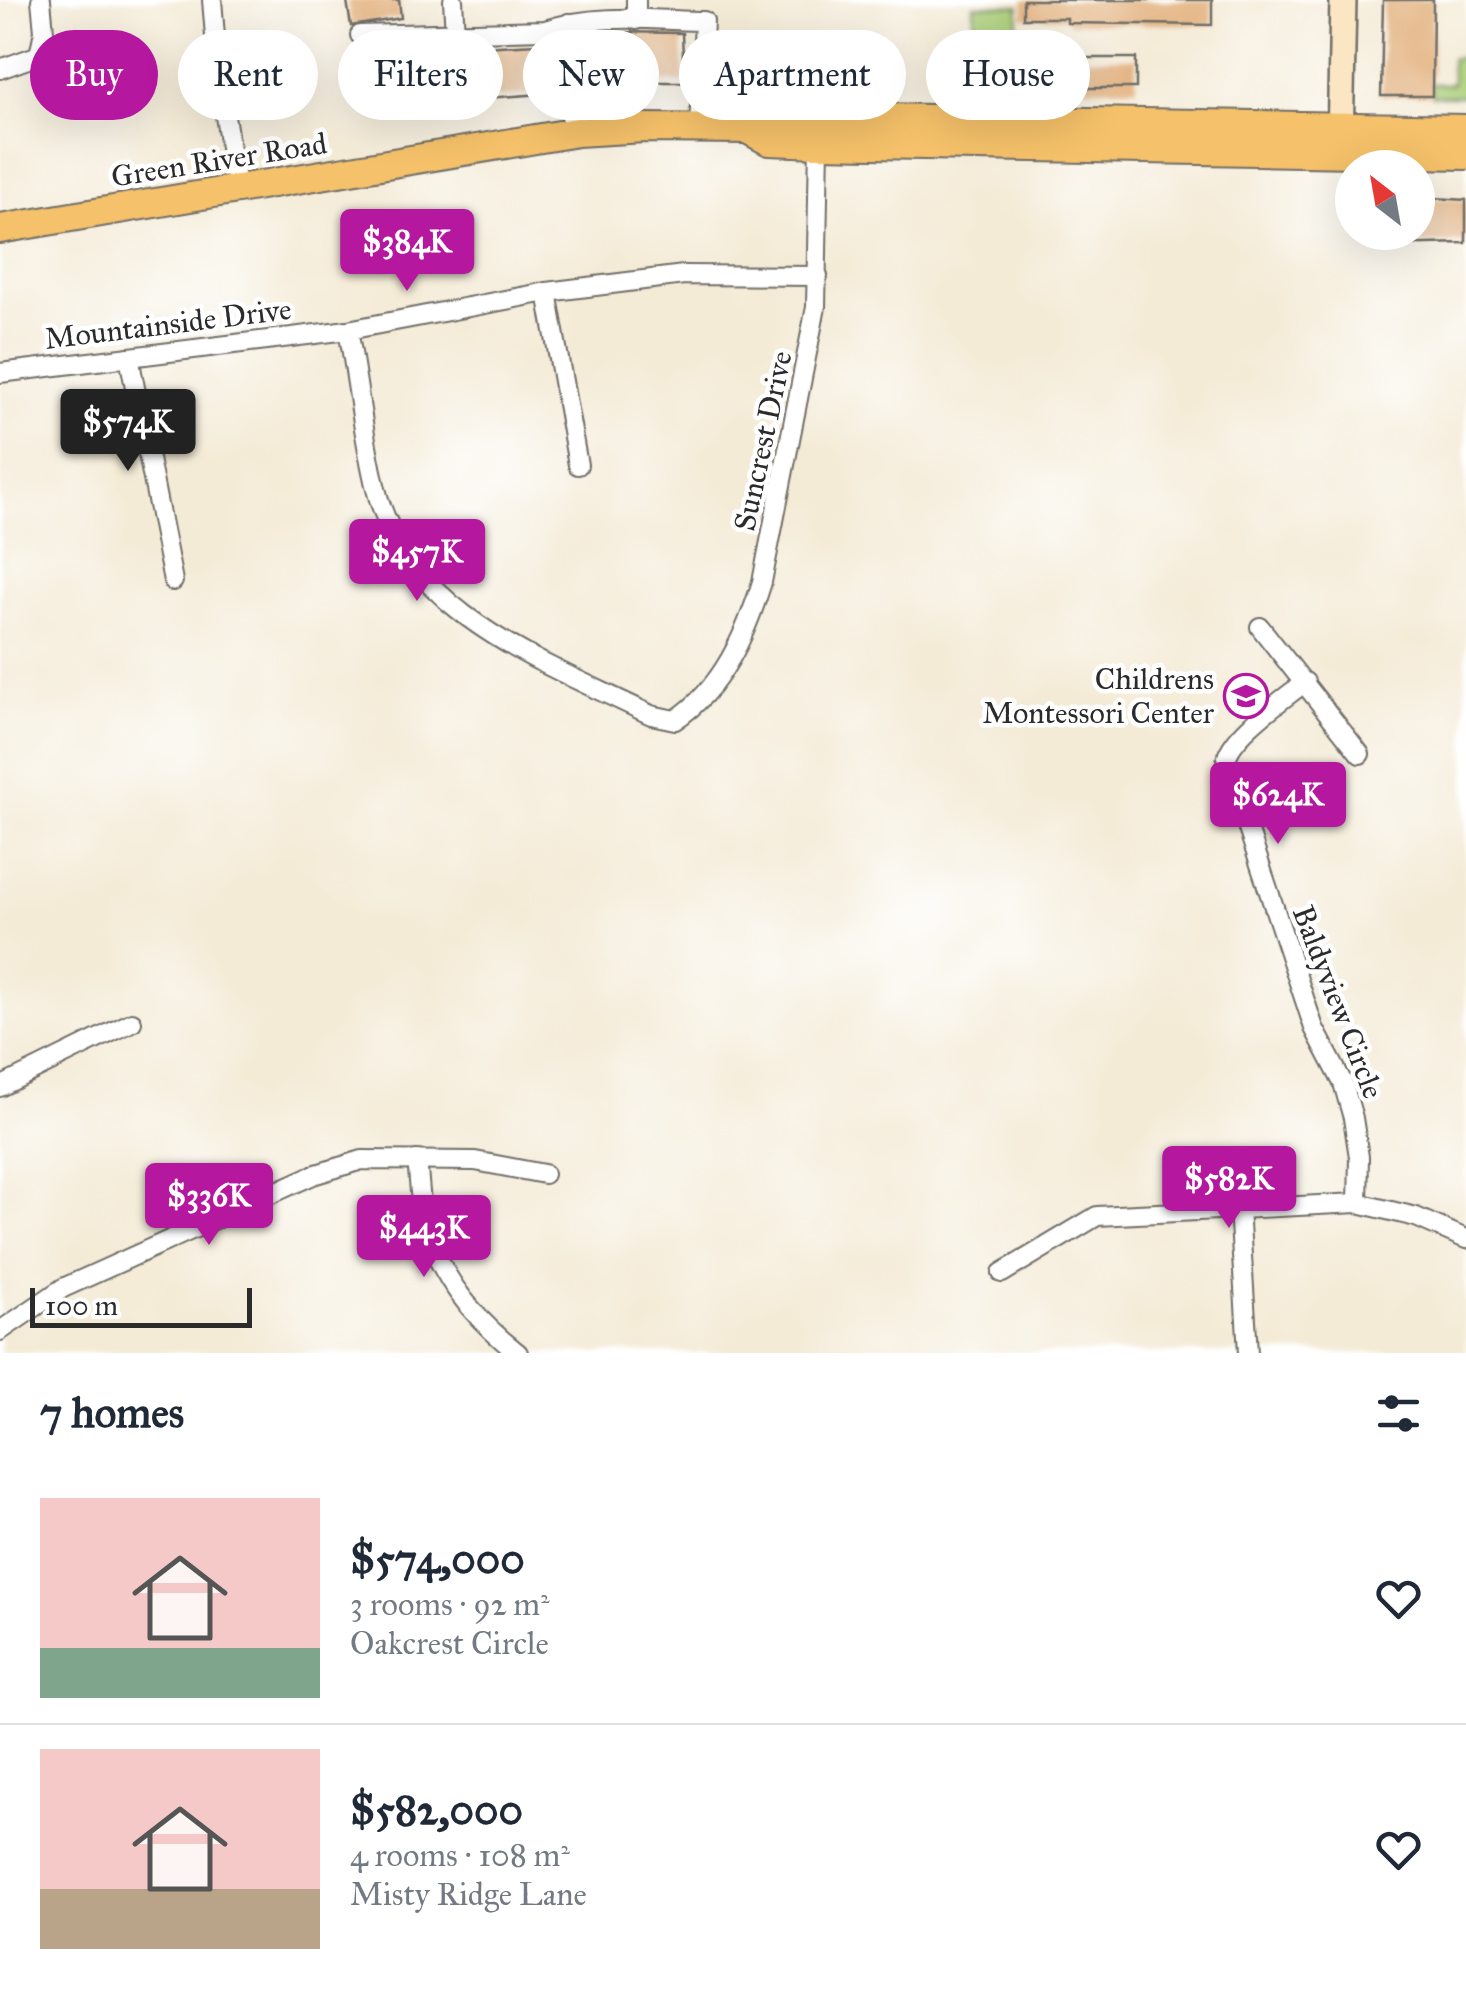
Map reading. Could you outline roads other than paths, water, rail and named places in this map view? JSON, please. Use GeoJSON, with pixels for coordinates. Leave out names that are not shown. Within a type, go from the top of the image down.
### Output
{"type":"FeatureCollection","features":[{"type":"Feature","properties":{"kind":"main road","name":"Green River Road"},"geometry":{"type":"LineString","coordinates":[[906,118],[1090,122],[1340,140],[1466,156]]}},
{"type":"Feature","properties":{"kind":"main road","name":"Green River Road"},"geometry":{"type":"LineString","coordinates":[[746,129],[763,120]]}},
{"type":"Feature","properties":{"kind":"main road"},"geometry":{"type":"LineString","coordinates":[[819,143],[854,120]]}},
{"type":"Feature","properties":{"kind":"main road"},"geometry":{"type":"LineString","coordinates":[[1070,148],[1090,122]]}},
{"type":"Feature","properties":{"kind":"main road","name":"Green River Road"},"geometry":{"type":"LineString","coordinates":[[0,229],[577,132],[746,129],[768,141],[1070,148],[1340,140],[1466,129]]}},
{"type":"Feature","properties":{"kind":"street"},"geometry":{"type":"LineString","coordinates":[[0,69],[39,55],[44,31],[42,0]]}},
{"type":"Feature","properties":{"kind":"street"},"geometry":{"type":"LineString","coordinates":[[212,0],[218,72],[237,190]]}},
{"type":"Feature","properties":{"kind":"street"},"geometry":{"type":"LineString","coordinates":[[453,0],[455,30]]}},
{"type":"Feature","properties":{"kind":"street"},"geometry":{"type":"LineString","coordinates":[[636,0],[636,20]]}},
{"type":"Feature","properties":{"kind":"street"},"geometry":{"type":"LineString","coordinates":[[1340,140],[1343,0]]}},
{"type":"Feature","properties":{"kind":"street"},"geometry":{"type":"LineString","coordinates":[[503,32],[546,30],[569,22],[704,21],[699,128]]}},
{"type":"Feature","properties":{"kind":"street"},"geometry":{"type":"LineString","coordinates":[[569,22],[579,40],[582,97],[577,132]]}},
{"type":"Feature","properties":{"kind":"street","name":"Suncrest Drive"},"geometry":{"type":"LineString","coordinates":[[348,330],[376,490],[408,559],[448,603],[480,628],[651,715],[674,720],[695,707],[730,660],[752,616],[762,582],[812,338],[818,276],[819,143]]}},
{"type":"Feature","properties":{"kind":"street","name":"Mountainside Drive"},"geometry":{"type":"LineString","coordinates":[[0,373],[348,330],[547,292],[684,276],[818,276]]}},
{"type":"Feature","properties":{"kind":"street"},"geometry":{"type":"LineString","coordinates":[[547,292],[578,465]]}},
{"type":"Feature","properties":{"kind":"street"},"geometry":{"type":"LineString","coordinates":[[129,357],[173,581]]}},
{"type":"Feature","properties":{"kind":"street"},"geometry":{"type":"LineString","coordinates":[[1260,627],[1360,754]]}},
{"type":"Feature","properties":{"kind":"street","name":"Baldyview Circle"},"geometry":{"type":"LineString","coordinates":[[1305,682],[1237,739],[1227,752],[1226,762],[1297,982],[1314,1028],[1343,1082],[1354,1118],[1359,1156],[1358,1203]]}},
{"type":"Feature","properties":{"kind":"street"},"geometry":{"type":"LineString","coordinates":[[0,1087],[132,1022]]}},
{"type":"Feature","properties":{"kind":"street"},"geometry":{"type":"LineString","coordinates":[[0,1331],[63,1288],[313,1174],[362,1160],[417,1160],[475,1161],[544,1174]]}},
{"type":"Feature","properties":{"kind":"street"},"geometry":{"type":"LineString","coordinates":[[417,1160],[428,1236],[462,1300],[487,1329],[518,1353]]}},
{"type":"Feature","properties":{"kind":"street"},"geometry":{"type":"LineString","coordinates":[[1002,1273],[1097,1216],[1358,1203],[1416,1217],[1466,1239]]}},
{"type":"Feature","properties":{"kind":"street"},"geometry":{"type":"LineString","coordinates":[[1239,1207],[1248,1353]]}},
{"type":"Feature","properties":{"kind":"place","name":"Childrens Montessori Center"},"geometry":{"type":"Point","coordinates":[1246,696]}}]}
